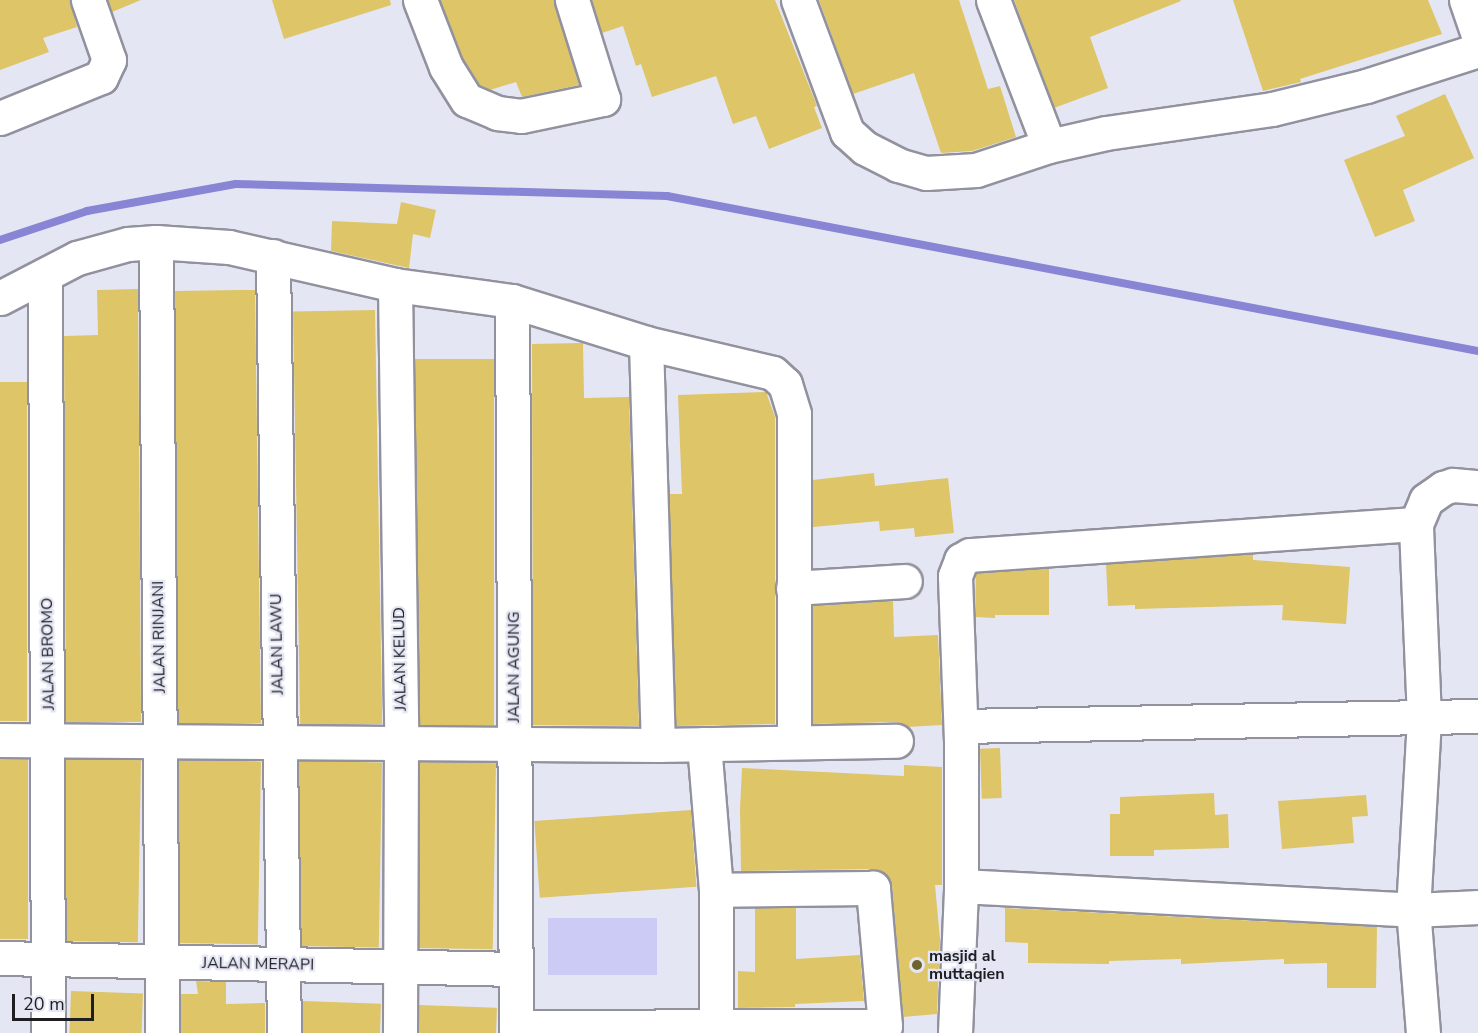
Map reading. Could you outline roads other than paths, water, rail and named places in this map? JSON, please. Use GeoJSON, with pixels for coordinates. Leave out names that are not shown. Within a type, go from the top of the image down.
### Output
{"type":"FeatureCollection","features":[{"type":"Feature","properties":{"kind":"street"},"geometry":{"type":"LineString","coordinates":[[0,118],[101,77],[109,60],[88,0]]}},
{"type":"Feature","properties":{"kind":"street"},"geometry":{"type":"LineString","coordinates":[[420,0],[446,67],[466,100],[497,113],[521,116],[603,99],[572,0]]}},
{"type":"Feature","properties":{"kind":"street"},"geometry":{"type":"LineString","coordinates":[[798,0],[847,132],[865,148],[898,165],[926,173],[976,170],[1049,146],[1106,133],[1272,109],[1366,86],[1478,51]]}},
{"type":"Feature","properties":{"kind":"street"},"geometry":{"type":"LineString","coordinates":[[993,0],[1049,146]]}},
{"type":"Feature","properties":{"kind":"street"},"geometry":{"type":"LineString","coordinates":[[1466,0],[1478,34]]}},
{"type":"Feature","properties":{"kind":"street"},"geometry":{"type":"LineString","coordinates":[[0,298],[77,258],[128,244],[156,242],[229,247],[396,285],[512,301],[646,343],[773,373],[785,384],[790,396],[795,436],[794,742]]}},
{"type":"Feature","properties":{"kind":"street","name":"JALAN RINJANI"},"geometry":{"type":"LineString","coordinates":[[156,242],[162,1033]]}},
{"type":"Feature","properties":{"kind":"street","name":"JALAN LAWU"},"geometry":{"type":"LineString","coordinates":[[273,256],[278,743],[284,1033]]}},
{"type":"Feature","properties":{"kind":"street","name":"JALAN BROMO"},"geometry":{"type":"LineString","coordinates":[[45,275],[48,1033]]}},
{"type":"Feature","properties":{"kind":"street","name":"JALAN KELUD"},"geometry":{"type":"LineString","coordinates":[[396,285],[401,743],[400,1033]]}},
{"type":"Feature","properties":{"kind":"street","name":"JALAN AGUNG"},"geometry":{"type":"LineString","coordinates":[[512,301],[516,1030]]}},
{"type":"Feature","properties":{"kind":"street"},"geometry":{"type":"LineString","coordinates":[[646,343],[658,745]]}},
{"type":"Feature","properties":{"kind":"street"},"geometry":{"type":"LineString","coordinates":[[1423,1033],[1413,910],[1424,718],[1416,524],[1426,500],[1443,488],[1453,485],[1478,487]]}},
{"type":"Feature","properties":{"kind":"street"},"geometry":{"type":"LineString","coordinates":[[955,1033],[961,886],[961,726],[955,576],[957,564],[965,557],[1416,524]]}},
{"type":"Feature","properties":{"kind":"street"},"geometry":{"type":"LineString","coordinates":[[793,588],[905,581]]}},
{"type":"Feature","properties":{"kind":"street"},"geometry":{"type":"LineString","coordinates":[[961,726],[1478,716]]}},
{"type":"Feature","properties":{"kind":"street"},"geometry":{"type":"LineString","coordinates":[[0,740],[658,745],[896,741]]}},
{"type":"Feature","properties":{"kind":"street"},"geometry":{"type":"LineString","coordinates":[[704,744],[716,890],[716,1029]]}},
{"type":"Feature","properties":{"kind":"street"},"geometry":{"type":"LineString","coordinates":[[961,886],[1413,910],[1478,907]]}},
{"type":"Feature","properties":{"kind":"street"},"geometry":{"type":"LineString","coordinates":[[516,1030],[885,1029],[873,888],[716,890]]}},
{"type":"Feature","properties":{"kind":"street","name":"JALAN MERAPI"},"geometry":{"type":"LineString","coordinates":[[0,958],[516,969]]}},
{"type":"Feature","properties":{"kind":"waterway"},"geometry":{"type":"LineString","coordinates":[[0,240],[87,211],[236,184],[667,196],[1478,351]]}},
{"type":"Feature","properties":{"kind":"place","name":"masjid al muttaqien"},"geometry":{"type":"Point","coordinates":[917,965]}}]}
